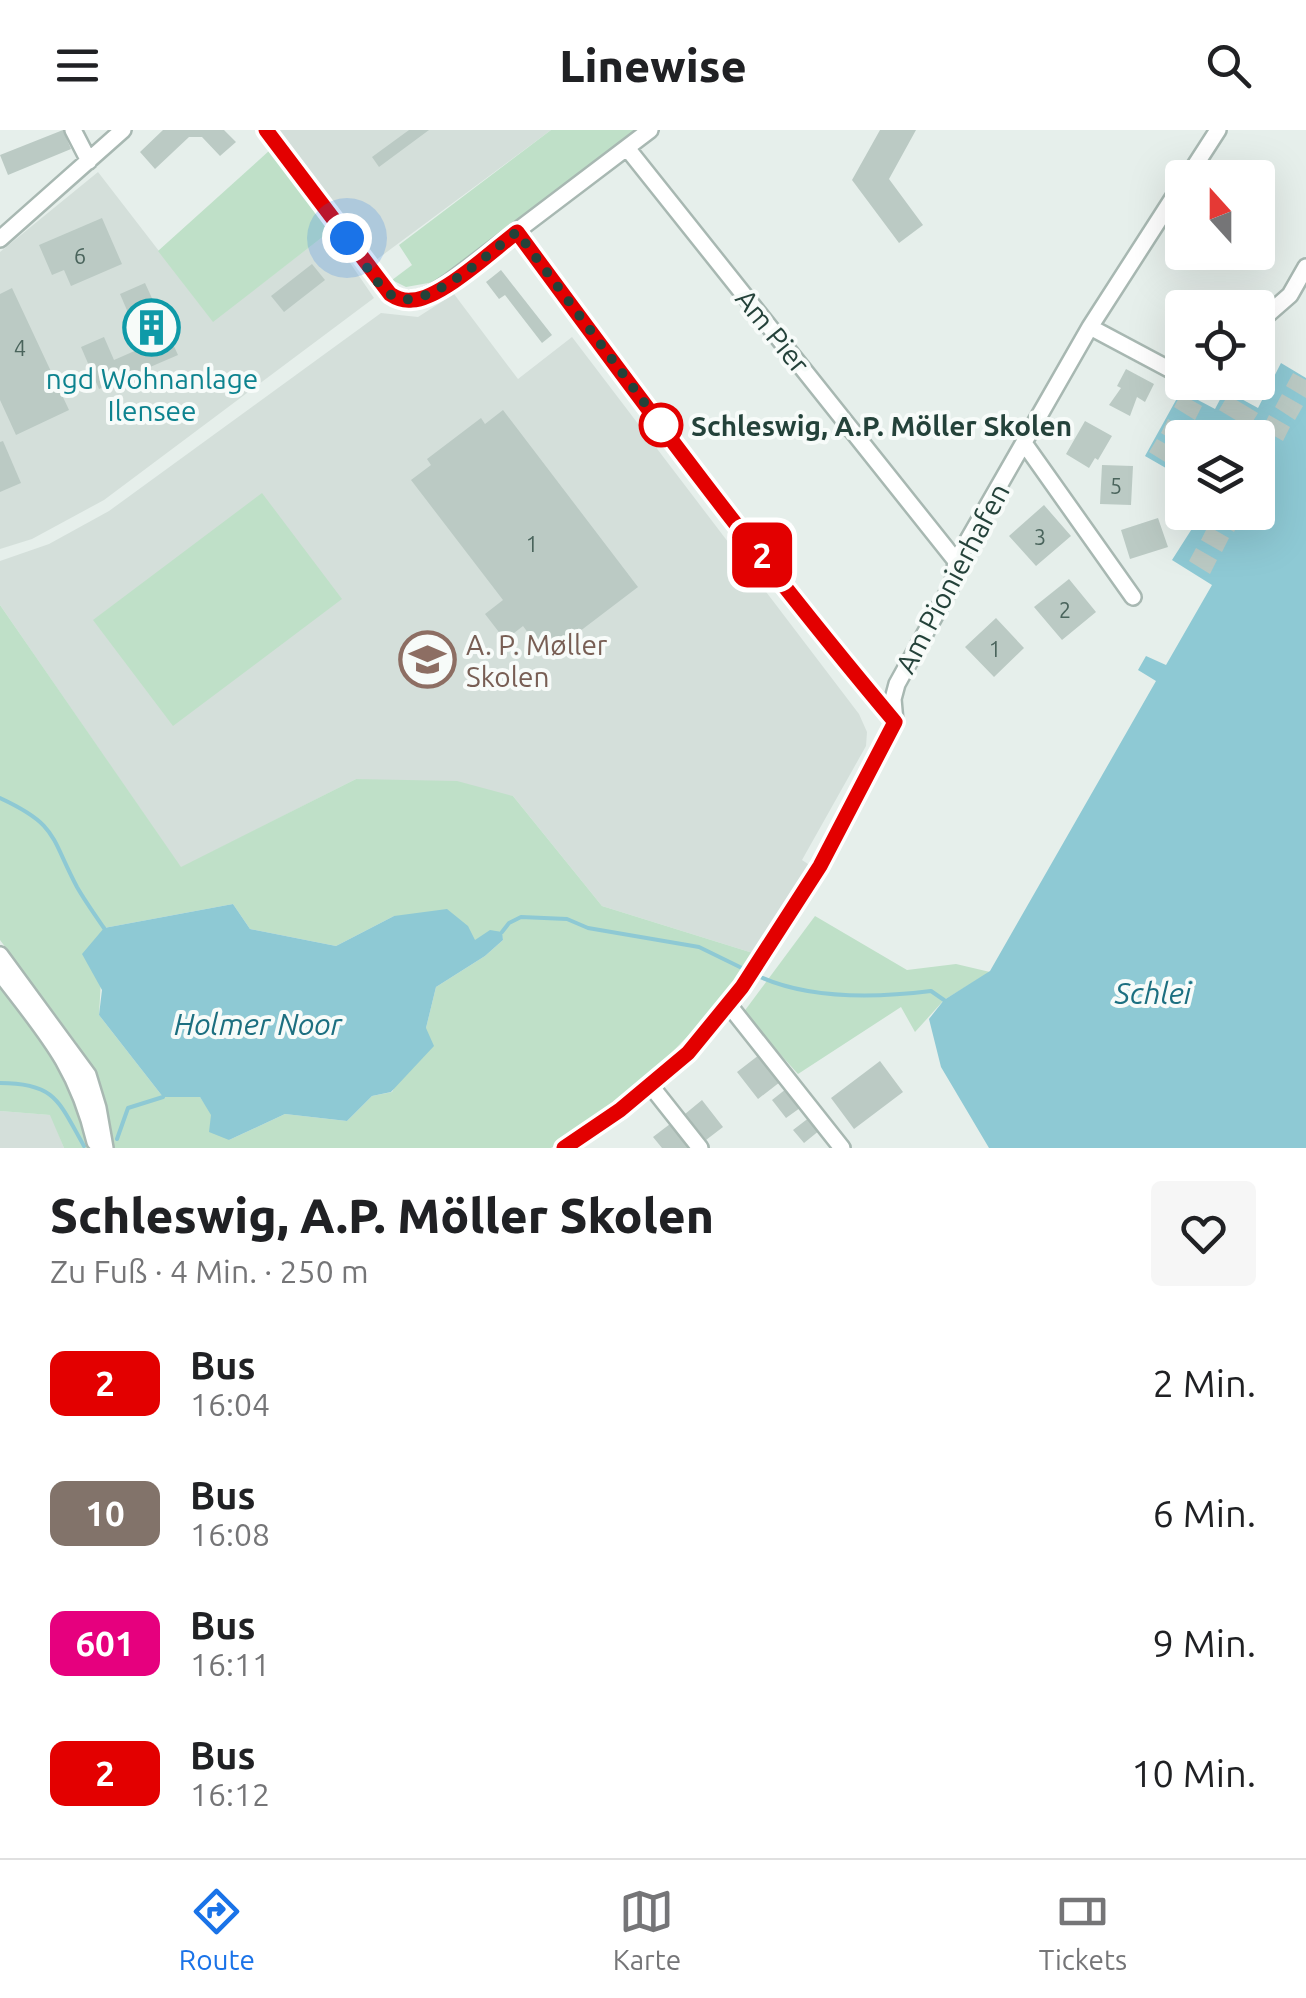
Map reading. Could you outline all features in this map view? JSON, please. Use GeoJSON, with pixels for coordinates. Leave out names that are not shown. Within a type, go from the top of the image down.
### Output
{"type":"FeatureCollection","features":[{"type":"Feature","properties":{"kind":"street"},"geometry":{"type":"LineString","coordinates":[[73,130],[89,161]]}},
{"type":"Feature","properties":{"kind":"street"},"geometry":{"type":"LineString","coordinates":[[0,240],[123,130]]}},
{"type":"Feature","properties":{"kind":"street"},"geometry":{"type":"LineString","coordinates":[[266,130],[390,294],[413,300],[430,296],[650,130]]}},
{"type":"Feature","properties":{"kind":"street"},"geometry":{"type":"LineString","coordinates":[[1199,160],[1218,130]]}},
{"type":"Feature","properties":{"kind":"street","name":"Am Pier"},"geometry":{"type":"LineString","coordinates":[[627,148],[956,561]]}},
{"type":"Feature","properties":{"kind":"street","name":"Am Pionierhafen"},"geometry":{"type":"LineString","coordinates":[[564,1148],[651,1086],[688,1053],[763,956],[820,866],[895,722],[893,699],[897,684],[953,583],[956,561],[1090,327],[1165,210]]}},
{"type":"Feature","properties":{"kind":"street"},"geometry":{"type":"LineString","coordinates":[[517,232],[713,493],[895,722]]}},
{"type":"Feature","properties":{"kind":"street"},"geometry":{"type":"LineString","coordinates":[[1275,309],[1290,296],[1306,267]]}},
{"type":"Feature","properties":{"kind":"street"},"geometry":{"type":"LineString","coordinates":[[1090,327],[1165,367]]}},
{"type":"Feature","properties":{"kind":"street"},"geometry":{"type":"LineString","coordinates":[[1024,443],[1133,597]]}},
{"type":"Feature","properties":{"kind":"street"},"geometry":{"type":"LineString","coordinates":[[0,955],[88,1075],[106,1148]]}},
{"type":"Feature","properties":{"kind":"street"},"geometry":{"type":"LineString","coordinates":[[0,974],[68,1064],[96,1148]]}},
{"type":"Feature","properties":{"kind":"street"},"geometry":{"type":"LineString","coordinates":[[728,1004],[842,1148]]}},
{"type":"Feature","properties":{"kind":"street"},"geometry":{"type":"LineString","coordinates":[[651,1086],[700,1148]]}},
{"type":"Feature","properties":{"kind":"shaded area"},"geometry":{"type":"Polygon","coordinates":[[[277,130],[551,130],[376,260],[277,130]]]}},
{"type":"Feature","properties":{"kind":"shaded area"},"geometry":{"type":"Polygon","coordinates":[[[98,172],[213,321],[329,232],[374,298],[104,500],[32,539],[0,549],[0,252],[98,172]]]}},
{"type":"Feature","properties":{"kind":"shaded area","name":"A. P. Møller Skolen"},"geometry":{"type":"Polygon","coordinates":[[[454,294],[518,379],[572,337],[859,714],[867,732],[866,746],[802,860],[811,866],[756,954],[602,906],[513,796],[356,779],[181,868],[0,605],[0,561],[49,544],[109,511],[381,313],[418,317],[454,294]]]}},
{"type":"Feature","properties":{"kind":"shaded area"},"geometry":{"type":"Polygon","coordinates":[[[0,1111],[51,1115],[64,1148],[0,1148],[0,1111]]]}},
{"type":"Feature","properties":{"kind":"green space"},"geometry":{"type":"Polygon","coordinates":[[[551,130],[640,130],[434,282],[406,287],[392,280],[412,265],[399,245],[551,130]]]}},
{"type":"Feature","properties":{"kind":"green space"},"geometry":{"type":"Polygon","coordinates":[[[270,150],[329,232],[213,322],[158,251],[270,150]]]}},
{"type":"Feature","properties":{"kind":"green space"},"geometry":{"type":"Polygon","coordinates":[[[262,493],[342,599],[173,726],[93,620],[262,493]]]}},
{"type":"Feature","properties":{"kind":"green space"},"geometry":{"type":"Polygon","coordinates":[[[0,605],[181,867],[356,779],[457,781],[513,796],[602,906],[756,954],[663,1061],[610,1107],[551,1148],[111,1148],[92,1070],[76,1042],[0,940],[0,605]],[[233,904],[104,928],[99,1015],[163,1097],[200,1097],[229,1140],[285,1114],[347,1121],[372,1096],[392,1092],[426,1028],[436,987],[503,940],[501,932],[475,941],[394,916],[336,946],[250,929],[233,904]]]}},
{"type":"Feature","properties":{"kind":"green space"},"geometry":{"type":"Polygon","coordinates":[[[815,916],[907,970],[956,964],[990,972],[944,1000],[915,1032],[901,1007],[798,1074],[743,1013],[815,916]]]}},
{"type":"Feature","properties":{"kind":"green space"},"geometry":{"type":"Polygon","coordinates":[[[0,985],[73,1084],[91,1148],[64,1148],[50,1115],[0,1111],[0,985]]]}},
{"type":"Feature","properties":{"kind":"water","name":"Schlei"},"geometry":{"type":"Polygon","coordinates":[[[1281,363],[1306,378],[1306,1148],[989,1148],[941,1067],[929,1019],[944,1000],[990,971],[1156,681],[1138,670],[1146,656],[1166,665],[1212,585],[1172,560],[1191,530],[1275,530],[1275,420],[1165,420],[1165,468],[1145,456],[1176,400],[1198,400],[1215,409],[1220,400],[1243,400],[1258,408],[1262,400],[1275,400],[1275,375],[1281,363]]]}},
{"type":"Feature","properties":{"kind":"water","name":"Holmer Noor"},"geometry":{"type":"Polygon","coordinates":[[[233,904],[250,929],[336,946],[394,916],[447,909],[468,926],[475,940],[490,930],[502,932],[503,940],[436,987],[426,1028],[434,1046],[391,1092],[372,1096],[347,1121],[285,1114],[229,1140],[209,1132],[211,1115],[200,1097],[163,1097],[99,1015],[102,990],[82,954],[104,928],[233,904]]]}},
{"type":"Feature","properties":{"kind":"building"},"geometry":{"type":"Polygon","coordinates":[[[63,130],[71,149],[8,175],[0,155],[63,130]]]}},
{"type":"Feature","properties":{"kind":"building"},"geometry":{"type":"Polygon","coordinates":[[[163,130],[224,130],[236,142],[220,156],[202,137],[189,137],[155,169],[140,152],[163,130]]]}},
{"type":"Feature","properties":{"kind":"building"},"geometry":{"type":"Polygon","coordinates":[[[409,130],[429,130],[379,167],[372,157],[409,130]]]}},
{"type":"Feature","properties":{"kind":"building"},"geometry":{"type":"Polygon","coordinates":[[[880,130],[916,130],[889,179],[923,225],[899,243],[852,180],[880,130]]]}},
{"type":"Feature","properties":{"kind":"building"},"geometry":{"type":"Polygon","coordinates":[[[102,218],[122,264],[71,286],[64,270],[52,275],[39,245],[102,218]]]}},
{"type":"Feature","properties":{"kind":"building"},"geometry":{"type":"Polygon","coordinates":[[[312,264],[325,280],[284,312],[271,296],[312,264]]]}},
{"type":"Feature","properties":{"kind":"building"},"geometry":{"type":"Polygon","coordinates":[[[501,270],[552,335],[542,343],[505,295],[499,299],[486,282],[501,270]]]}},
{"type":"Feature","properties":{"kind":"building","name":"ngd Wohnanlage Ilensee"},"geometry":{"type":"Polygon","coordinates":[[[145,283],[178,355],[99,389],[81,347],[104,337],[114,360],[146,346],[134,317],[140,315],[138,311],[129,315],[120,294],[145,283]]]}},
{"type":"Feature","properties":{"kind":"building"},"geometry":{"type":"Polygon","coordinates":[[[12,288],[69,410],[16,435],[0,400],[0,294],[12,288]]]}},
{"type":"Feature","properties":{"kind":"building"},"geometry":{"type":"Polygon","coordinates":[[[1126,369],[1154,384],[1145,402],[1137,397],[1130,416],[1109,405],[1121,388],[1117,386],[1126,369]]]}},
{"type":"Feature","properties":{"kind":"building"},"geometry":{"type":"Polygon","coordinates":[[[1293,373],[1306,380],[1306,398],[1286,386],[1293,373]]]}},
{"type":"Feature","properties":{"kind":"building"},"geometry":{"type":"Polygon","coordinates":[[[1282,394],[1303,406],[1295,420],[1275,407],[1282,394]]]}},
{"type":"Feature","properties":{"kind":"building"},"geometry":{"type":"Polygon","coordinates":[[[1178,400],[1192,400],[1202,406],[1195,420],[1174,407],[1178,400]]]}},
{"type":"Feature","properties":{"kind":"building"},"geometry":{"type":"Polygon","coordinates":[[[1225,400],[1236,400],[1258,413],[1254,420],[1236,420],[1219,410],[1225,400]]]}},
{"type":"Feature","properties":{"kind":"building"},"geometry":{"type":"Polygon","coordinates":[[[503,410],[638,587],[546,657],[523,626],[505,640],[485,614],[503,600],[411,480],[431,465],[427,459],[481,418],[485,424],[503,410]]]}},
{"type":"Feature","properties":{"kind":"building"},"geometry":{"type":"Polygon","coordinates":[[[1269,415],[1290,427],[1283,441],[1275,436],[1275,420],[1266,420],[1269,415]]]}},
{"type":"Feature","properties":{"kind":"building"},"geometry":{"type":"Polygon","coordinates":[[[1085,421],[1112,436],[1089,468],[1066,454],[1085,421]]]}},
{"type":"Feature","properties":{"kind":"building"},"geometry":{"type":"Polygon","coordinates":[[[1157,439],[1165,444],[1165,462],[1149,452],[1157,439]]]}},
{"type":"Feature","properties":{"kind":"building"},"geometry":{"type":"Polygon","coordinates":[[[3,441],[21,483],[0,492],[0,442],[3,441]]]}},
{"type":"Feature","properties":{"kind":"building"},"geometry":{"type":"Polygon","coordinates":[[[1102,465],[1133,466],[1131,505],[1100,504],[1102,465]]]}},
{"type":"Feature","properties":{"kind":"building"},"geometry":{"type":"Polygon","coordinates":[[[1044,505],[1071,536],[1036,566],[1009,536],[1044,505]]]}},
{"type":"Feature","properties":{"kind":"building"},"geometry":{"type":"Polygon","coordinates":[[[1158,518],[1168,547],[1130,559],[1121,530],[1158,518]]]}},
{"type":"Feature","properties":{"kind":"building"},"geometry":{"type":"Polygon","coordinates":[[[1206,530],[1229,538],[1222,552],[1201,540],[1206,530]]]}},
{"type":"Feature","properties":{"kind":"building"},"geometry":{"type":"Polygon","coordinates":[[[1196,548],[1217,560],[1210,574],[1189,561],[1196,548]]]}},
{"type":"Feature","properties":{"kind":"building"},"geometry":{"type":"Polygon","coordinates":[[[1069,579],[1096,612],[1062,640],[1034,607],[1069,579]]]}},
{"type":"Feature","properties":{"kind":"building"},"geometry":{"type":"Polygon","coordinates":[[[996,618],[1024,648],[994,677],[965,647],[996,618]]]}},
{"type":"Feature","properties":{"kind":"building"},"geometry":{"type":"Polygon","coordinates":[[[759,1055],[780,1082],[758,1099],[737,1072],[759,1055]]]}},
{"type":"Feature","properties":{"kind":"building"},"geometry":{"type":"Polygon","coordinates":[[[880,1061],[903,1092],[854,1129],[831,1098],[880,1061]]]}},
{"type":"Feature","properties":{"kind":"building"},"geometry":{"type":"Polygon","coordinates":[[[786,1089],[800,1108],[786,1118],[772,1100],[786,1089]]]}},
{"type":"Feature","properties":{"kind":"building"},"geometry":{"type":"Polygon","coordinates":[[[702,1100],[723,1127],[706,1140],[685,1114],[702,1100]]]}},
{"type":"Feature","properties":{"kind":"building"},"geometry":{"type":"Polygon","coordinates":[[[810,1117],[820,1130],[804,1143],[793,1130],[810,1117]]]}},
{"type":"Feature","properties":{"kind":"building"},"geometry":{"type":"Polygon","coordinates":[[[670,1124],[689,1148],[662,1148],[653,1137],[670,1124]]]}},
{"type":"Feature","properties":{"kind":"waterway"},"geometry":{"type":"LineString","coordinates":[[0,798],[43,825],[104,928]]}},
{"type":"Feature","properties":{"kind":"waterway"},"geometry":{"type":"LineString","coordinates":[[502,932],[521,917],[567,919],[588,928],[699,947],[748,971]]}},
{"type":"Feature","properties":{"kind":"waterway"},"geometry":{"type":"LineString","coordinates":[[756,975],[819,993],[865,996],[931,991],[944,1000]]}},
{"type":"Feature","properties":{"kind":"waterway"},"geometry":{"type":"LineString","coordinates":[[0,1083],[45,1091],[61,1107],[84,1146]]}},
{"type":"Feature","properties":{"kind":"waterway"},"geometry":{"type":"LineString","coordinates":[[117,1139],[128,1108],[163,1097]]}},
{"type":"Feature","properties":{"kind":"bus line","name":"2"},"geometry":{"type":"LineString","coordinates":[[266,130],[390,294],[398,298],[430,296],[517,232],[713,493],[895,722],[820,866],[742,987],[688,1053],[620,1110],[564,1148]]}},
{"type":"Feature","properties":{"kind":"place","name":"ngd Wohnanlage Ilensee"},"geometry":{"type":"Point","coordinates":[152,327]}},
{"type":"Feature","properties":{"kind":"place","name":"Schleswig, A.P. Möller Skolen"},"geometry":{"type":"Point","coordinates":[661,425]}},
{"type":"Feature","properties":{"kind":"place","name":"A. P. Møller Skolen"},"geometry":{"type":"Point","coordinates":[427,660]}},
{"type":"Feature","properties":{"kind":"route"},"geometry":{"type":"LineString","coordinates":[[347,238],[390,294],[413,300],[430,296],[517,232],[667,433],[661,425]]}}]}
